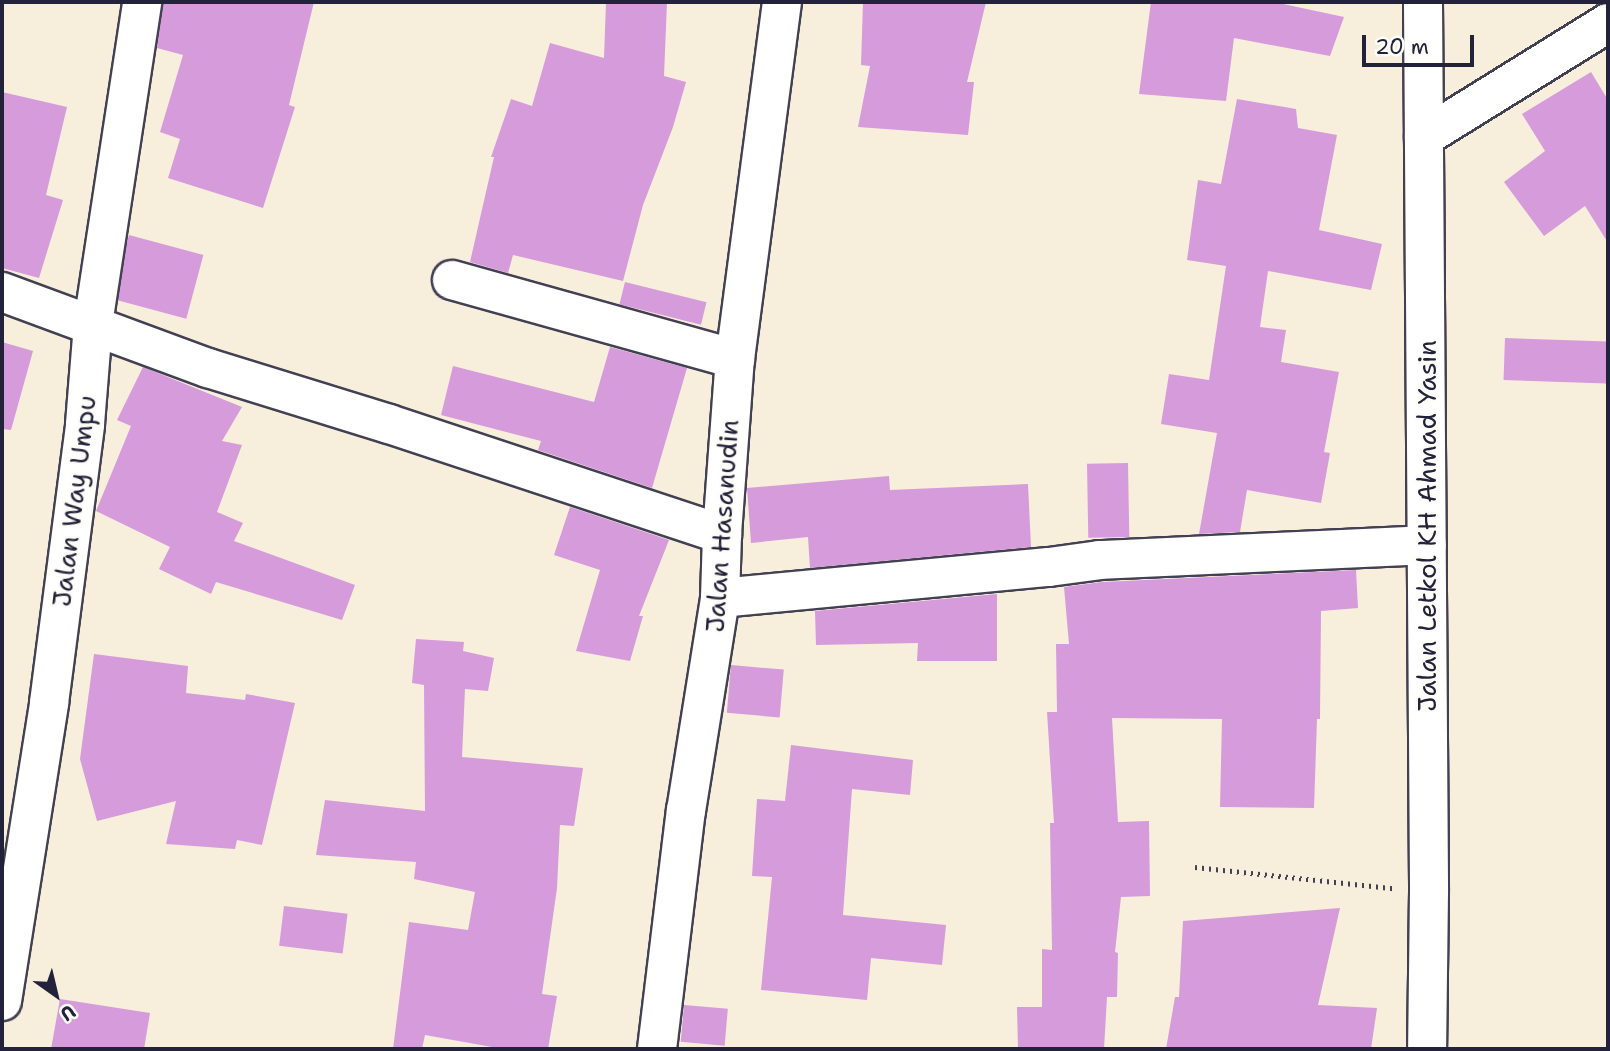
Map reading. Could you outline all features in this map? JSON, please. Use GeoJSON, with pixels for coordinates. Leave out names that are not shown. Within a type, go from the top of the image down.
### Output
{"type":"FeatureCollection","features":[{"type":"Feature","properties":{"kind":"street","name":"Jalan Way Umpu"},"geometry":{"type":"LineString","coordinates":[[2,1001],[50,690],[86,424],[93,324],[142,2]]}},
{"type":"Feature","properties":{"kind":"street","name":"Jalan Hasanudin"},"geometry":{"type":"LineString","coordinates":[[657,1049],[686,811],[720,598],[735,359],[782,2]]}},
{"type":"Feature","properties":{"kind":"street","name":"Jalan Letkol KH Ahmad Yasin"},"geometry":{"type":"LineString","coordinates":[[1423,2],[1429,892],[1427,1049]]}},
{"type":"Feature","properties":{"kind":"street"},"geometry":{"type":"LineString","coordinates":[[1424,137],[1602,39]]}},
{"type":"Feature","properties":{"kind":"street"},"geometry":{"type":"LineString","coordinates":[[452,280],[735,359]]}},
{"type":"Feature","properties":{"kind":"street"},"geometry":{"type":"LineString","coordinates":[[2,292],[208,368],[389,424],[722,534]]}},
{"type":"Feature","properties":{"kind":"street"},"geometry":{"type":"LineString","coordinates":[[720,598],[1049,567],[1100,559],[1427,545]]}},
{"type":"Feature","properties":{"kind":"path"},"geometry":{"type":"LineString","coordinates":[[1195,867],[1429,892]]}},
{"type":"Feature","properties":{"kind":"building"},"geometry":{"type":"Polygon","coordinates":[[[163,2],[314,2],[289,105],[295,107],[263,208],[168,178],[180,139],[160,132],[183,55],[157,48],[163,2]]]}},
{"type":"Feature","properties":{"kind":"building"},"geometry":{"type":"Polygon","coordinates":[[[606,2],[667,2],[664,76],[686,82],[673,127],[643,205],[623,281],[513,255],[508,273],[470,262],[494,157],[491,157],[511,99],[532,106],[550,43],[604,58],[606,2]]]}},
{"type":"Feature","properties":{"kind":"building"},"geometry":{"type":"Polygon","coordinates":[[[863,2],[986,2],[967,82],[974,82],[968,135],[858,127],[870,66],[861,65],[863,2]]]}},
{"type":"Feature","properties":{"kind":"building"},"geometry":{"type":"Polygon","coordinates":[[[1151,2],[1274,2],[1344,17],[1330,56],[1234,38],[1226,101],[1139,94],[1151,2]]]}},
{"type":"Feature","properties":{"kind":"building"},"geometry":{"type":"Polygon","coordinates":[[[1591,72],[1608,100],[1608,243],[1585,206],[1544,236],[1504,182],[1545,151],[1522,114],[1591,72]]]}},
{"type":"Feature","properties":{"kind":"building"},"geometry":{"type":"Polygon","coordinates":[[[2,92],[67,107],[46,195],[63,200],[39,278],[2,268],[2,92]]]}},
{"type":"Feature","properties":{"kind":"building"},"geometry":{"type":"Polygon","coordinates":[[[1237,99],[1296,109],[1298,128],[1337,135],[1319,230],[1382,244],[1371,290],[1268,271],[1260,327],[1286,330],[1281,362],[1339,372],[1324,452],[1330,453],[1321,503],[1247,490],[1240,532],[1199,534],[1217,433],[1161,424],[1169,374],[1209,380],[1226,266],[1187,260],[1198,180],[1221,184],[1237,99]]]}},
{"type":"Feature","properties":{"kind":"building"},"geometry":{"type":"Polygon","coordinates":[[[129,235],[203,255],[186,319],[112,299],[129,235]]]}},
{"type":"Feature","properties":{"kind":"building"},"geometry":{"type":"Polygon","coordinates":[[[625,282],[707,302],[701,325],[619,304],[625,282]]]}},
{"type":"Feature","properties":{"kind":"building"},"geometry":{"type":"Polygon","coordinates":[[[1505,338],[1608,342],[1606,384],[1504,380],[1505,338]]]}},
{"type":"Feature","properties":{"kind":"building"},"geometry":{"type":"Polygon","coordinates":[[[2,342],[33,351],[11,430],[2,429],[2,342]]]}},
{"type":"Feature","properties":{"kind":"building"},"geometry":{"type":"Polygon","coordinates":[[[610,347],[687,368],[652,488],[538,450],[541,441],[441,415],[453,366],[594,402],[610,347]]]}},
{"type":"Feature","properties":{"kind":"building"},"geometry":{"type":"Polygon","coordinates":[[[143,367],[242,407],[222,441],[242,445],[217,512],[243,523],[234,541],[355,585],[342,620],[216,582],[211,594],[159,569],[170,547],[96,511],[131,426],[117,420],[143,367]]]}},
{"type":"Feature","properties":{"kind":"building"},"geometry":{"type":"Polygon","coordinates":[[[1128,463],[1129,537],[1088,538],[1087,464],[1128,463]]]}},
{"type":"Feature","properties":{"kind":"building"},"geometry":{"type":"Polygon","coordinates":[[[889,476],[890,490],[1028,484],[1031,547],[810,568],[808,537],[751,543],[747,488],[889,476]]]}},
{"type":"Feature","properties":{"kind":"building"},"geometry":{"type":"Polygon","coordinates":[[[570,507],[669,540],[639,616],[643,616],[630,661],[576,651],[600,570],[554,555],[570,507]]]}},
{"type":"Feature","properties":{"kind":"building"},"geometry":{"type":"Polygon","coordinates":[[[1356,570],[1358,608],[1321,611],[1320,719],[1317,719],[1314,808],[1220,807],[1222,719],[1112,718],[1118,822],[1149,821],[1150,896],[1121,897],[1115,952],[1118,953],[1117,997],[1107,997],[1104,1049],[1018,1049],[1017,1007],[1042,1007],[1042,949],[1052,950],[1050,823],[1054,823],[1047,712],[1057,712],[1056,644],[1069,644],[1064,587],[1102,582],[1356,570]]]}},
{"type":"Feature","properties":{"kind":"building"},"geometry":{"type":"Polygon","coordinates":[[[997,594],[997,661],[917,661],[918,643],[816,645],[815,611],[997,594]]]}},
{"type":"Feature","properties":{"kind":"building"},"geometry":{"type":"Polygon","coordinates":[[[416,639],[464,642],[463,651],[494,658],[488,691],[465,689],[462,757],[583,768],[574,826],[560,825],[557,888],[542,994],[557,996],[548,1049],[503,1049],[425,1035],[422,1049],[393,1049],[409,922],[468,930],[475,892],[414,879],[416,862],[316,855],[325,800],[425,811],[424,685],[412,683],[416,639]]]}},
{"type":"Feature","properties":{"kind":"building"},"geometry":{"type":"Polygon","coordinates":[[[94,654],[188,666],[186,693],[245,700],[246,694],[295,703],[262,845],[237,840],[235,849],[166,844],[176,801],[97,821],[80,759],[94,654]]]}},
{"type":"Feature","properties":{"kind":"building"},"geometry":{"type":"Polygon","coordinates":[[[731,665],[784,670],[780,717],[727,713],[731,665]]]}},
{"type":"Feature","properties":{"kind":"building"},"geometry":{"type":"Polygon","coordinates":[[[791,745],[913,760],[910,795],[852,789],[843,915],[946,925],[942,965],[871,958],[867,1000],[761,990],[772,877],[752,876],[757,799],[785,801],[791,745]]]}},
{"type":"Feature","properties":{"kind":"building"},"geometry":{"type":"Polygon","coordinates":[[[284,906],[348,914],[343,954],[279,946],[284,906]]]}},
{"type":"Feature","properties":{"kind":"building"},"geometry":{"type":"Polygon","coordinates":[[[1340,908],[1318,1005],[1377,1008],[1371,1049],[1166,1049],[1175,997],[1179,997],[1183,921],[1340,908]]]}},
{"type":"Feature","properties":{"kind":"building"},"geometry":{"type":"Polygon","coordinates":[[[60,999],[150,1013],[144,1049],[51,1049],[60,999]]]}},
{"type":"Feature","properties":{"kind":"building"},"geometry":{"type":"Polygon","coordinates":[[[684,1005],[728,1009],[725,1046],[681,1042],[684,1005]]]}}]}
